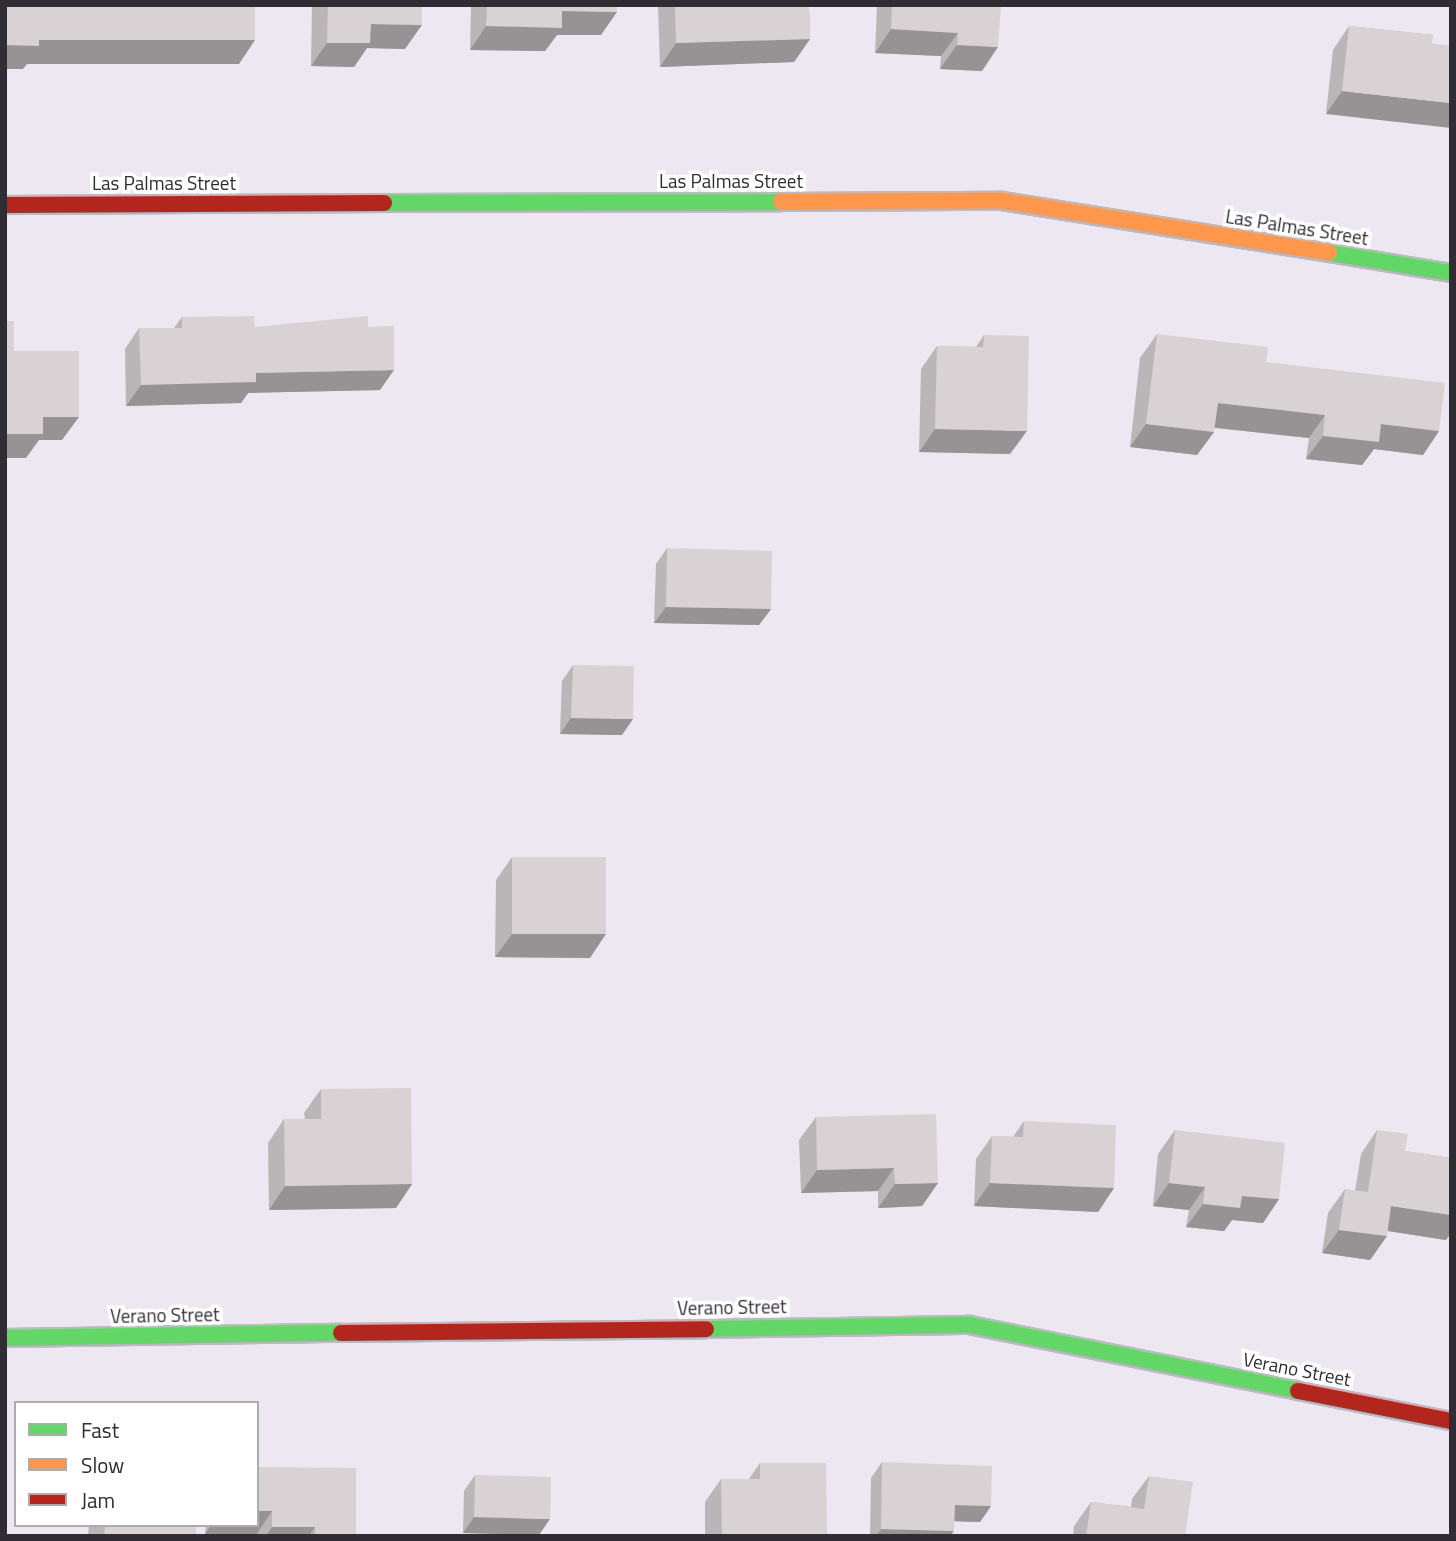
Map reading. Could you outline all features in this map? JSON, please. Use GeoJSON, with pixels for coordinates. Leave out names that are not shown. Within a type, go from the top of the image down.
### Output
{"type":"FeatureCollection","features":[{"type":"Feature","properties":{"kind":"street","name":"Las Palmas Street"},"geometry":{"type":"LineString","coordinates":[[5,205],[1002,201],[1451,273]]}},
{"type":"Feature","properties":{"kind":"street","name":"Verano Street"},"geometry":{"type":"LineString","coordinates":[[5,1338],[969,1325],[1451,1421]]}},
{"type":"Feature","properties":{"kind":"building"},"geometry":{"type":"Polygon","coordinates":[[[5,5],[255,5],[255,40],[39,40],[39,46],[5,45],[5,5]]]}},
{"type":"Feature","properties":{"kind":"building"},"geometry":{"type":"Polygon","coordinates":[[[328,5],[422,5],[422,25],[371,24],[370,43],[327,43],[328,5]]]}},
{"type":"Feature","properties":{"kind":"building"},"geometry":{"type":"Polygon","coordinates":[[[487,5],[617,5],[617,12],[562,11],[562,28],[486,26],[487,5]]]}},
{"type":"Feature","properties":{"kind":"building"},"geometry":{"type":"Polygon","coordinates":[[[675,5],[809,5],[810,39],[676,43],[675,5]]]}},
{"type":"Feature","properties":{"kind":"building"},"geometry":{"type":"Polygon","coordinates":[[[892,5],[1001,5],[998,47],[957,45],[958,33],[891,29],[892,5]]]}},
{"type":"Feature","properties":{"kind":"building"},"geometry":{"type":"Polygon","coordinates":[[[1349,26],[1433,35],[1432,43],[1451,46],[1451,103],[1342,91],[1349,26]]]}},
{"type":"Feature","properties":{"kind":"building"},"geometry":{"type":"Polygon","coordinates":[[[254,316],[255,327],[368,316],[368,327],[394,326],[394,370],[256,373],[256,382],[141,385],[139,328],[182,328],[182,317],[254,316]]]}},
{"type":"Feature","properties":{"kind":"building"},"geometry":{"type":"Polygon","coordinates":[[[5,321],[14,321],[14,351],[79,351],[79,417],[43,417],[43,434],[6,434],[5,321]]]}},
{"type":"Feature","properties":{"kind":"building"},"geometry":{"type":"Polygon","coordinates":[[[1157,334],[1268,347],[1266,362],[1445,383],[1439,431],[1381,424],[1379,442],[1323,436],[1325,415],[1218,403],[1214,432],[1146,424],[1157,334]]]}},
{"type":"Feature","properties":{"kind":"building"},"geometry":{"type":"Polygon","coordinates":[[[984,335],[1029,336],[1027,431],[935,429],[937,346],[983,347],[984,335]]]}},
{"type":"Feature","properties":{"kind":"building"},"geometry":{"type":"Polygon","coordinates":[[[667,548],[772,551],[771,609],[666,607],[667,548]]]}},
{"type":"Feature","properties":{"kind":"building"},"geometry":{"type":"Polygon","coordinates":[[[573,665],[634,666],[633,719],[571,718],[573,665]]]}},
{"type":"Feature","properties":{"kind":"building"},"geometry":{"type":"Polygon","coordinates":[[[512,857],[606,857],[606,934],[512,934],[512,857]]]}},
{"type":"Feature","properties":{"kind":"building"},"geometry":{"type":"Polygon","coordinates":[[[411,1088],[412,1184],[285,1186],[284,1119],[321,1119],[321,1089],[411,1088]]]}},
{"type":"Feature","properties":{"kind":"building"},"geometry":{"type":"Polygon","coordinates":[[[936,1114],[938,1183],[895,1184],[894,1168],[817,1170],[816,1117],[936,1114]]]}},
{"type":"Feature","properties":{"kind":"building"},"geometry":{"type":"Polygon","coordinates":[[[1024,1121],[1116,1125],[1114,1188],[990,1183],[992,1136],[1023,1137],[1024,1121]]]}},
{"type":"Feature","properties":{"kind":"building"},"geometry":{"type":"Polygon","coordinates":[[[1175,1130],[1285,1143],[1279,1199],[1242,1196],[1240,1208],[1203,1204],[1205,1187],[1169,1183],[1175,1130]]]}},
{"type":"Feature","properties":{"kind":"building"},"geometry":{"type":"Polygon","coordinates":[[[1377,1130],[1408,1134],[1405,1151],[1451,1158],[1451,1215],[1391,1206],[1387,1236],[1339,1230],[1345,1189],[1368,1192],[1377,1130]]]}},
{"type":"Feature","properties":{"kind":"building"},"geometry":{"type":"Polygon","coordinates":[[[882,1462],[992,1466],[991,1506],[955,1505],[954,1531],[881,1529],[882,1462]]]}},
{"type":"Feature","properties":{"kind":"building"},"geometry":{"type":"Polygon","coordinates":[[[760,1463],[826,1463],[827,1536],[722,1536],[721,1479],[760,1479],[760,1463]]]}},
{"type":"Feature","properties":{"kind":"building"},"geometry":{"type":"Polygon","coordinates":[[[259,1467],[356,1468],[356,1536],[315,1536],[315,1527],[272,1527],[272,1511],[259,1511],[259,1467]]]}},
{"type":"Feature","properties":{"kind":"building"},"geometry":{"type":"Polygon","coordinates":[[[475,1475],[551,1477],[550,1519],[474,1517],[475,1475]]]}},
{"type":"Feature","properties":{"kind":"building"},"geometry":{"type":"Polygon","coordinates":[[[1149,1476],[1193,1482],[1185,1536],[1086,1536],[1091,1502],[1144,1509],[1149,1476]]]}},
{"type":"Feature","properties":{"kind":"building"},"geometry":{"type":"Polygon","coordinates":[[[105,1527],[196,1527],[196,1536],[104,1536],[105,1527]]]}},
{"type":"Feature","properties":{"kind":"traffic: fast"},"geometry":{"type":"LineString","coordinates":[[384,203],[781,202]]}},
{"type":"Feature","properties":{"kind":"traffic: fast"},"geometry":{"type":"LineString","coordinates":[[1329,253],[1451,273]]}},
{"type":"Feature","properties":{"kind":"traffic: fast"},"geometry":{"type":"LineString","coordinates":[[706,1329],[969,1325],[1298,1391]]}},
{"type":"Feature","properties":{"kind":"traffic: fast"},"geometry":{"type":"LineString","coordinates":[[5,1338],[341,1333]]}},
{"type":"Feature","properties":{"kind":"traffic: slow"},"geometry":{"type":"LineString","coordinates":[[781,202],[1002,201],[1329,253]]}},
{"type":"Feature","properties":{"kind":"traffic: jam"},"geometry":{"type":"LineString","coordinates":[[5,205],[384,203]]}},
{"type":"Feature","properties":{"kind":"traffic: jam"},"geometry":{"type":"LineString","coordinates":[[341,1333],[706,1329]]}},
{"type":"Feature","properties":{"kind":"traffic: jam"},"geometry":{"type":"LineString","coordinates":[[1298,1391],[1451,1421]]}}]}
